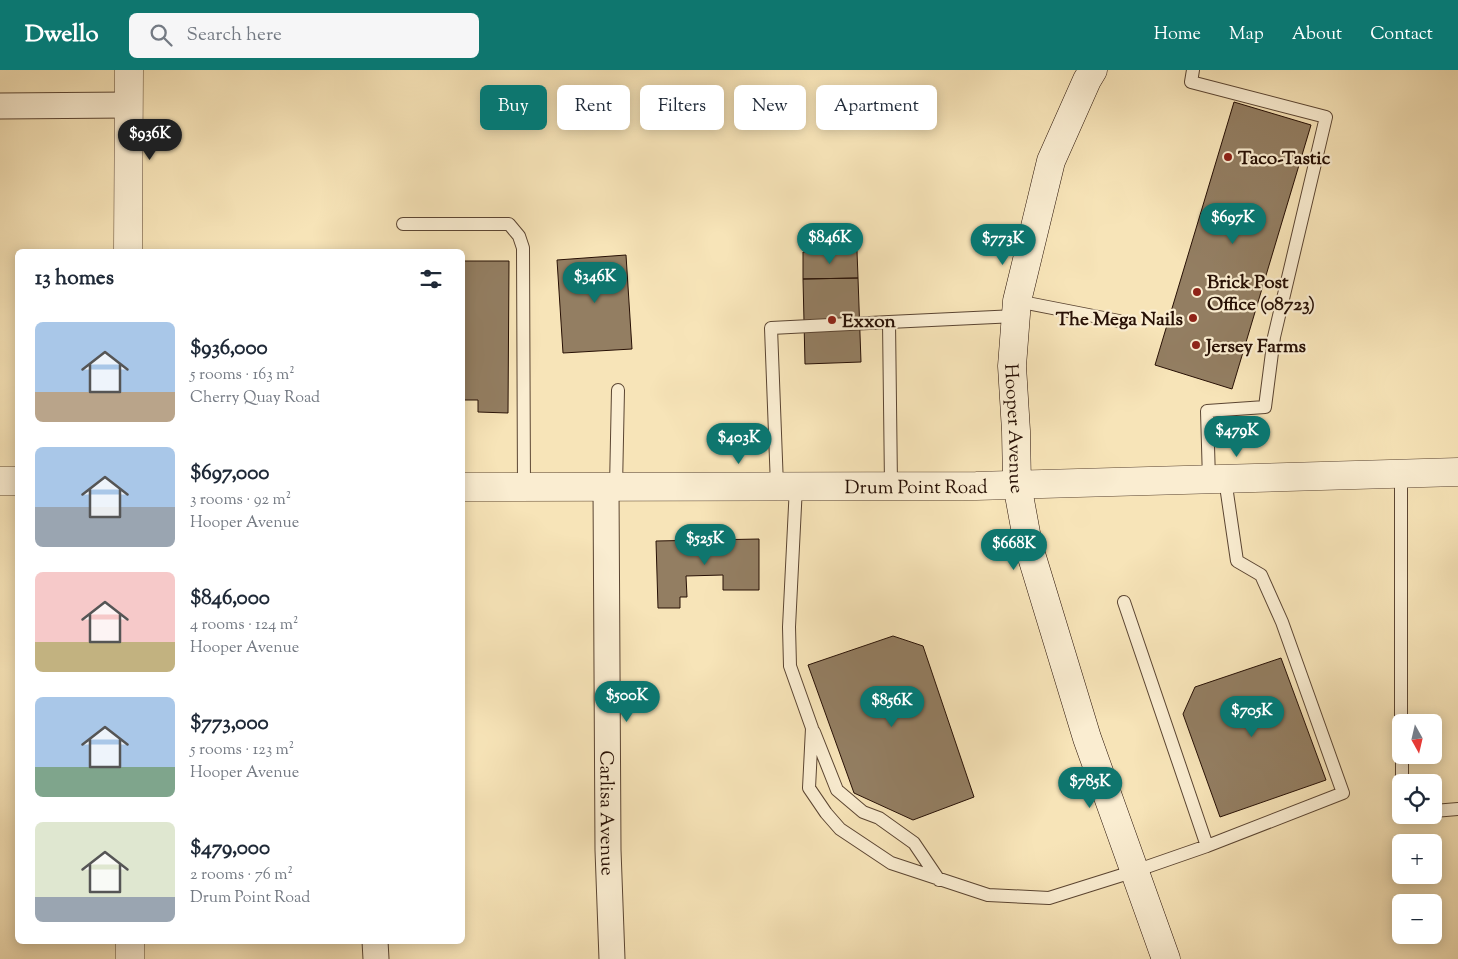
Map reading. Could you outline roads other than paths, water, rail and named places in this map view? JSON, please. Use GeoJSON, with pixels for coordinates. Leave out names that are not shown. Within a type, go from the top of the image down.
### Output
{"type":"FeatureCollection","features":[{"type":"Feature","properties":{"kind":"street"},"geometry":{"type":"LineString","coordinates":[[128,249],[129,70]]}},
{"type":"Feature","properties":{"kind":"street","name":"Hooper Avenue"},"geometry":{"type":"LineString","coordinates":[[1093,70],[1051,161],[1016,309],[1012,366],[1017,484],[1028,544],[1087,738],[1166,959]]}},
{"type":"Feature","properties":{"kind":"street"},"geometry":{"type":"LineString","coordinates":[[0,106],[129,105]]}},
{"type":"Feature","properties":{"kind":"street","name":"Drum Point Road"},"geometry":{"type":"LineString","coordinates":[[465,487],[976,486],[1458,472]]}},
{"type":"Feature","properties":{"kind":"street"},"geometry":{"type":"LineString","coordinates":[[0,481],[15,481]]}},
{"type":"Feature","properties":{"kind":"street","name":"Carlisa Avenue"},"geometry":{"type":"LineString","coordinates":[[611,487],[608,850],[612,959]]}},
{"type":"Feature","properties":{"kind":"street"},"geometry":{"type":"LineString","coordinates":[[130,944],[130,959]]}},
{"type":"Feature","properties":{"kind":"street"},"geometry":{"type":"LineString","coordinates":[[375,944],[376,959]]}},
{"type":"Feature","properties":{"kind":"lane"},"geometry":{"type":"LineString","coordinates":[[812,728],[809,788],[826,813],[840,829],[891,863],[988,895],[1049,898],[1207,846],[1343,793],[1282,622],[1261,575],[1237,561],[1217,480],[1207,411],[1265,407],[1274,337],[1326,117],[1191,82],[1193,70]]}},
{"type":"Feature","properties":{"kind":"lane"},"geometry":{"type":"LineString","coordinates":[[403,224],[509,224],[519,236],[523,248],[524,487]]}},
{"type":"Feature","properties":{"kind":"lane"},"geometry":{"type":"LineString","coordinates":[[939,880],[914,843],[879,818],[863,812],[837,790],[790,666],[786,486],[771,328],[890,322],[1016,309],[1119,321]]}},
{"type":"Feature","properties":{"kind":"lane"},"geometry":{"type":"LineString","coordinates":[[890,322],[891,485]]}},
{"type":"Feature","properties":{"kind":"lane"},"geometry":{"type":"LineString","coordinates":[[611,487],[618,390]]}},
{"type":"Feature","properties":{"kind":"lane"},"geometry":{"type":"LineString","coordinates":[[1401,474],[1402,714]]}},
{"type":"Feature","properties":{"kind":"lane"},"geometry":{"type":"LineString","coordinates":[[1124,602],[1207,846]]}},
{"type":"Feature","properties":{"kind":"lane"},"geometry":{"type":"LineString","coordinates":[[1442,810],[1458,809]]}},
{"type":"Feature","properties":{"kind":"place","name":"Taco-Tastic"},"geometry":{"type":"Point","coordinates":[1228,157]}},
{"type":"Feature","properties":{"kind":"place","name":"Brick Post Office (08723)"},"geometry":{"type":"Point","coordinates":[1197,292]}},
{"type":"Feature","properties":{"kind":"place","name":"The Mega Nails"},"geometry":{"type":"Point","coordinates":[1193,318]}},
{"type":"Feature","properties":{"kind":"place","name":"Exxon"},"geometry":{"type":"Point","coordinates":[832,320]}},
{"type":"Feature","properties":{"kind":"place","name":"Jersey Farms"},"geometry":{"type":"Point","coordinates":[1196,345]}}]}
